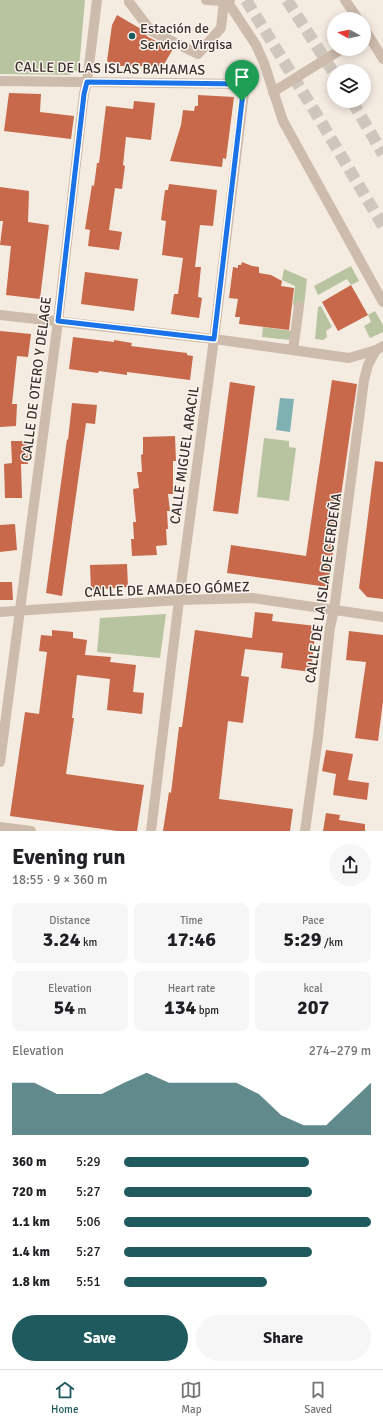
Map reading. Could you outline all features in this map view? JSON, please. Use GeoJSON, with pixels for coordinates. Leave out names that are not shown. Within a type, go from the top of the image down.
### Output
{"type":"FeatureCollection","features":[{"type":"Feature","properties":{"kind":"street","name":"CALLE DE OTERO Y DELAGE"},"geometry":{"type":"LineString","coordinates":[[0,762],[58,321],[84,94],[87,82],[97,0]]}},
{"type":"Feature","properties":{"kind":"street"},"geometry":{"type":"LineString","coordinates":[[129,0],[151,30],[198,54],[221,28],[227,1]]}},
{"type":"Feature","properties":{"kind":"street"},"geometry":{"type":"LineString","coordinates":[[206,0],[227,1]]}},
{"type":"Feature","properties":{"kind":"street"},"geometry":{"type":"LineString","coordinates":[[345,0],[353,12]]}},
{"type":"Feature","properties":{"kind":"street"},"geometry":{"type":"LineString","coordinates":[[227,1],[256,45],[264,63],[283,121],[383,302]]}},
{"type":"Feature","properties":{"kind":"street"},"geometry":{"type":"LineString","coordinates":[[371,41],[383,59]]}},
{"type":"Feature","properties":{"kind":"street"},"geometry":{"type":"LineString","coordinates":[[273,92],[331,56]]}},
{"type":"Feature","properties":{"kind":"street","name":"CALLE DE LAS ISLAS BAHAMAS"},"geometry":{"type":"LineString","coordinates":[[0,81],[244,84]]}},
{"type":"Feature","properties":{"kind":"street","name":"CALLE MIGUEL ARACIL"},"geometry":{"type":"LineString","coordinates":[[151,831],[179,600],[214,339],[244,84]]}},
{"type":"Feature","properties":{"kind":"street"},"geometry":{"type":"LineString","coordinates":[[293,350],[299,306]]}},
{"type":"Feature","properties":{"kind":"street"},"geometry":{"type":"LineString","coordinates":[[0,314],[214,339],[349,358],[379,348]]}},
{"type":"Feature","properties":{"kind":"street","name":"CALLE DE LA ISLA DE CERDEÑA"},"geometry":{"type":"LineString","coordinates":[[305,831],[318,737],[330,627],[334,610],[364,380],[368,365],[379,348]]}},
{"type":"Feature","properties":{"kind":"street","name":"CALLE DE AMADEO GÓMEZ"},"geometry":{"type":"LineString","coordinates":[[0,612],[179,600],[252,598],[383,617]]}},
{"type":"Feature","properties":{"kind":"street"},"geometry":{"type":"LineString","coordinates":[[0,827],[31,831]]}},
{"type":"Feature","properties":{"kind":"green space"},"geometry":{"type":"Polygon","coordinates":[[[0,0],[85,0],[79,68],[77,71],[70,71],[70,75],[0,74],[0,0]]]}},
{"type":"Feature","properties":{"kind":"green space"},"geometry":{"type":"Polygon","coordinates":[[[351,266],[359,281],[351,285],[347,279],[318,295],[314,286],[351,266]]]}},
{"type":"Feature","properties":{"kind":"green space"},"geometry":{"type":"Polygon","coordinates":[[[284,269],[307,279],[304,306],[293,305],[295,286],[282,280],[284,269]]]}},
{"type":"Feature","properties":{"kind":"green space"},"geometry":{"type":"Polygon","coordinates":[[[321,306],[332,327],[326,331],[327,337],[323,340],[315,339],[318,307],[321,306]]]}},
{"type":"Feature","properties":{"kind":"green space"},"geometry":{"type":"Polygon","coordinates":[[[375,311],[383,325],[383,332],[370,338],[364,326],[371,322],[368,315],[375,311]]]}},
{"type":"Feature","properties":{"kind":"green space"},"geometry":{"type":"Polygon","coordinates":[[[263,327],[292,331],[290,340],[262,337],[263,327]]]}},
{"type":"Feature","properties":{"kind":"green space"},"geometry":{"type":"Polygon","coordinates":[[[264,438],[289,441],[289,447],[296,448],[289,501],[257,497],[264,438]]]}},
{"type":"Feature","properties":{"kind":"green space"},"geometry":{"type":"Polygon","coordinates":[[[166,614],[160,658],[97,652],[100,618],[166,614]]]}},
{"type":"Feature","properties":{"kind":"water"},"geometry":{"type":"Polygon","coordinates":[[[280,398],[294,399],[290,432],[276,430],[280,398]]]}},
{"type":"Feature","properties":{"kind":"building","name":"Estación de Servicio Virgisa"},"geometry":{"type":"Polygon","coordinates":[[[117,15],[141,29],[148,37],[173,49],[163,66],[114,66],[107,61],[112,25],[117,15]]]}},
{"type":"Feature","properties":{"kind":"building"},"geometry":{"type":"Polygon","coordinates":[[[9,93],[41,94],[40,112],[74,116],[71,139],[4,131],[9,93]]]}},
{"type":"Feature","properties":{"kind":"building"},"geometry":{"type":"Polygon","coordinates":[[[198,95],[234,97],[226,159],[223,158],[222,167],[170,161],[181,125],[183,110],[194,111],[195,106],[198,106],[198,95]]]}},
{"type":"Feature","properties":{"kind":"building"},"geometry":{"type":"Polygon","coordinates":[[[134,101],[155,103],[151,140],[126,137],[123,165],[125,166],[122,189],[115,188],[109,230],[122,232],[119,250],[88,246],[90,230],[85,229],[92,185],[94,186],[97,163],[99,163],[106,106],[133,109],[134,101]]]}},
{"type":"Feature","properties":{"kind":"building"},"geometry":{"type":"Polygon","coordinates":[[[169,184],[217,190],[213,226],[200,225],[195,267],[201,267],[198,297],[202,298],[199,318],[171,314],[174,294],[178,294],[183,258],[162,255],[166,221],[161,220],[165,190],[168,190],[169,184]]]}},
{"type":"Feature","properties":{"kind":"building"},"geometry":{"type":"Polygon","coordinates":[[[0,187],[29,191],[28,222],[49,225],[40,299],[6,295],[11,246],[0,245],[3,221],[0,221],[0,187]]]}},
{"type":"Feature","properties":{"kind":"building"},"geometry":{"type":"Polygon","coordinates":[[[242,262],[259,267],[259,273],[271,275],[282,281],[281,286],[294,288],[289,330],[239,324],[240,317],[235,317],[238,299],[229,298],[233,267],[238,268],[238,265],[241,265],[242,262]]]}},
{"type":"Feature","properties":{"kind":"building"},"geometry":{"type":"Polygon","coordinates":[[[85,272],[138,279],[134,311],[81,304],[85,272]]]}},
{"type":"Feature","properties":{"kind":"building"},"geometry":{"type":"Polygon","coordinates":[[[351,285],[368,315],[338,331],[322,302],[351,285]]]}},
{"type":"Feature","properties":{"kind":"building"},"geometry":{"type":"Polygon","coordinates":[[[0,331],[31,334],[28,357],[17,356],[12,404],[17,404],[16,426],[0,427],[0,331]]]}},
{"type":"Feature","properties":{"kind":"building"},"geometry":{"type":"Polygon","coordinates":[[[73,337],[114,342],[114,340],[132,343],[131,346],[187,353],[187,355],[193,356],[190,380],[127,372],[127,375],[69,369],[73,337]]]}},
{"type":"Feature","properties":{"kind":"building"},"geometry":{"type":"Polygon","coordinates":[[[332,380],[357,384],[328,587],[227,573],[231,545],[306,556],[332,380]]]}},
{"type":"Feature","properties":{"kind":"building"},"geometry":{"type":"Polygon","coordinates":[[[230,382],[255,386],[238,514],[213,511],[230,382]]]}},
{"type":"Feature","properties":{"kind":"building"},"geometry":{"type":"Polygon","coordinates":[[[72,403],[97,405],[95,424],[86,423],[62,596],[46,593],[72,403]]]}},
{"type":"Feature","properties":{"kind":"building"},"geometry":{"type":"Polygon","coordinates":[[[175,436],[176,461],[173,461],[173,494],[168,494],[170,511],[167,511],[167,545],[156,546],[157,555],[132,556],[131,539],[134,539],[133,522],[136,522],[133,489],[139,488],[137,472],[142,472],[141,455],[143,454],[143,437],[175,436]]]}},
{"type":"Feature","properties":{"kind":"building"},"geometry":{"type":"Polygon","coordinates":[[[11,441],[27,441],[28,464],[21,464],[22,498],[5,498],[4,464],[12,463],[11,441]]]}},
{"type":"Feature","properties":{"kind":"building"},"geometry":{"type":"Polygon","coordinates":[[[375,461],[383,462],[383,599],[367,597],[359,588],[375,461]]]}},
{"type":"Feature","properties":{"kind":"building"},"geometry":{"type":"Polygon","coordinates":[[[15,524],[17,550],[0,552],[0,525],[15,524]]]}},
{"type":"Feature","properties":{"kind":"building"},"geometry":{"type":"Polygon","coordinates":[[[127,564],[128,587],[91,590],[90,565],[127,564]]]}},
{"type":"Feature","properties":{"kind":"building"},"geometry":{"type":"Polygon","coordinates":[[[0,582],[12,582],[13,600],[0,600],[0,582]]]}},
{"type":"Feature","properties":{"kind":"building"},"geometry":{"type":"Polygon","coordinates":[[[255,612],[273,614],[272,621],[316,626],[311,672],[281,668],[283,653],[245,649],[241,676],[249,677],[243,723],[228,721],[219,799],[293,809],[290,831],[163,831],[169,792],[171,793],[179,727],[182,727],[195,630],[252,638],[255,612]]]}},
{"type":"Feature","properties":{"kind":"building"},"geometry":{"type":"Polygon","coordinates":[[[52,630],[73,632],[73,638],[87,640],[85,655],[111,657],[110,662],[136,665],[133,692],[144,693],[142,714],[107,710],[110,679],[77,675],[72,718],[74,718],[66,774],[144,785],[137,831],[117,831],[10,816],[25,712],[39,714],[47,652],[39,651],[41,635],[52,636],[52,630]]]}},
{"type":"Feature","properties":{"kind":"building"},"geometry":{"type":"Polygon","coordinates":[[[349,631],[383,635],[383,701],[378,741],[355,738],[366,662],[346,660],[349,631]]]}},
{"type":"Feature","properties":{"kind":"building"},"geometry":{"type":"Polygon","coordinates":[[[326,750],[353,754],[348,780],[369,783],[367,800],[333,795],[336,774],[322,771],[326,750]]]}},
{"type":"Feature","properties":{"kind":"building"},"geometry":{"type":"Polygon","coordinates":[[[326,813],[340,815],[339,820],[365,824],[365,831],[323,831],[326,813]]]}},
{"type":"Feature","properties":{"kind":"tunnel"},"geometry":{"type":"LineString","coordinates":[[246,0],[383,226]]}},
{"type":"Feature","properties":{"kind":"tunnel"},"geometry":{"type":"LineString","coordinates":[[287,0],[328,64]]}},
{"type":"Feature","properties":{"kind":"tunnel"},"geometry":{"type":"LineString","coordinates":[[356,108],[383,154]]}},
{"type":"Feature","properties":{"kind":"place","name":"Estación de Servicio Virgisa"},"geometry":{"type":"Point","coordinates":[132,36]}},
{"type":"Feature","properties":{"kind":"route"},"geometry":{"type":"LineString","coordinates":[[87,82],[244,84],[242,101],[214,339],[58,321],[84,94],[87,82]]}}]}
